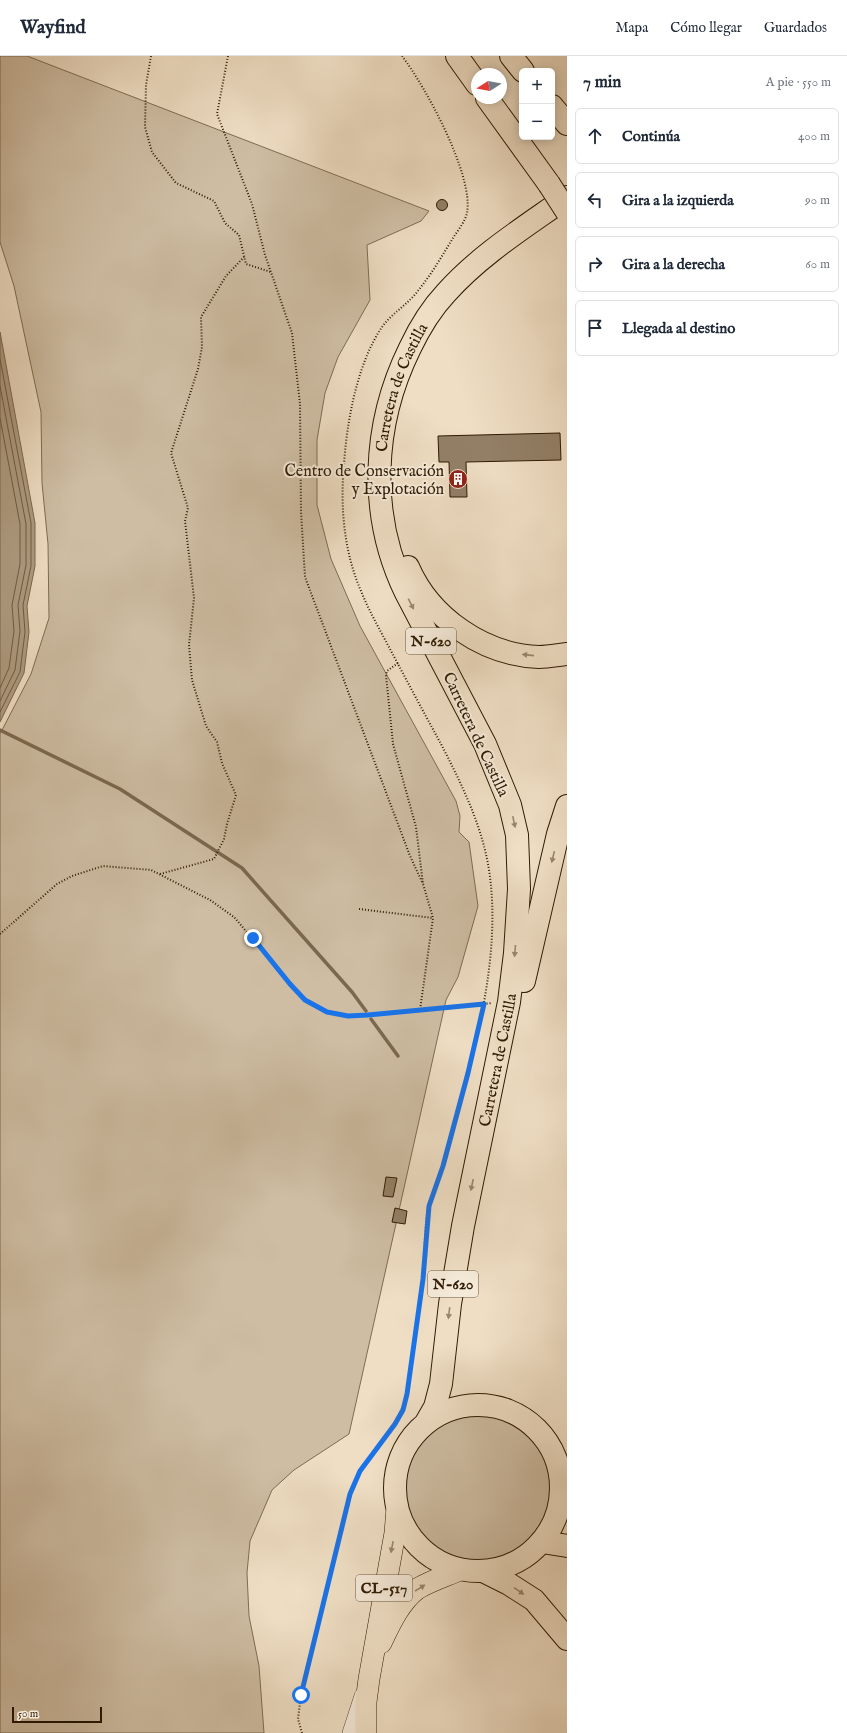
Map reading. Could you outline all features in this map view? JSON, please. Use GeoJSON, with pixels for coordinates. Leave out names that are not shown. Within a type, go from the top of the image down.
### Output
{"type":"FeatureCollection","features":[{"type":"Feature","properties":{"kind":"highway"},"geometry":{"type":"LineString","coordinates":[[457,56],[471,76]]}},
{"type":"Feature","properties":{"kind":"highway"},"geometry":{"type":"LineString","coordinates":[[460,56],[472,68]]}},
{"type":"Feature","properties":{"kind":"highway"},"geometry":{"type":"LineString","coordinates":[[511,56],[521,68]]}},
{"type":"Feature","properties":{"kind":"highway"},"geometry":{"type":"LineString","coordinates":[[492,104],[558,182]]}},
{"type":"Feature","properties":{"kind":"highway"},"geometry":{"type":"LineString","coordinates":[[505,104],[519,123]]}},
{"type":"Feature","properties":{"kind":"highway"},"geometry":{"type":"LineString","coordinates":[[555,110],[567,124]]}},
{"type":"Feature","properties":{"kind":"highway"},"geometry":{"type":"LineString","coordinates":[[532,140],[558,182],[567,213],[493,265],[455,301],[424,346],[404,391],[398,411],[390,466],[392,499],[401,550],[419,588],[441,613],[465,634],[499,649],[518,654],[540,657],[567,654]]}},
{"type":"Feature","properties":{"kind":"highway","name":"Carretera de Castilla"},"geometry":{"type":"LineString","coordinates":[[427,1421],[435,1407],[441,1384],[450,1304],[463,1226],[509,1002],[515,953],[519,889],[517,835],[510,805],[485,744],[398,577],[385,530],[379,496],[381,438],[386,412],[401,365],[427,318],[445,294],[486,255],[567,197]]}},
{"type":"Feature","properties":{"kind":"highway"},"geometry":{"type":"LineString","coordinates":[[479,1147],[517,1009],[558,834],[567,806]]}},
{"type":"Feature","properties":{"kind":"highway","name":"N-620"},"geometry":{"type":"LineString","coordinates":[[466,1405],[487,1405],[508,1410],[527,1420],[542,1434],[554,1452],[560,1472],[564,1498],[552,1528],[542,1542],[526,1557],[506,1567],[485,1572],[460,1570],[438,1562],[419,1548],[405,1530],[397,1508],[394,1484],[399,1460],[410,1439],[427,1421],[446,1410],[466,1405]]}},
{"type":"Feature","properties":{"kind":"highway"},"geometry":{"type":"LineString","coordinates":[[542,1542],[567,1546]]}},
{"type":"Feature","properties":{"kind":"highway"},"geometry":{"type":"LineString","coordinates":[[485,1572],[509,1584],[534,1600],[567,1639]]}},
{"type":"Feature","properties":{"kind":"main road","name":"CL-517"},"geometry":{"type":"LineString","coordinates":[[366,1733],[366,1702],[395,1533],[397,1508]]}},
{"type":"Feature","properties":{"kind":"main road","name":"CL-517"},"geometry":{"type":"LineString","coordinates":[[370,1673],[391,1623],[406,1600],[417,1590],[460,1570]]}},
{"type":"Feature","properties":{"kind":"street"},"geometry":{"type":"LineString","coordinates":[[351,1733],[370,1673]]}},
{"type":"Feature","properties":{"kind":"path"},"geometry":{"type":"LineString","coordinates":[[151,56],[146,85],[145,127],[152,152],[176,183],[214,201],[225,223],[239,235],[246,264],[271,272]]}},
{"type":"Feature","properties":{"kind":"path"},"geometry":{"type":"LineString","coordinates":[[228,56],[217,114],[252,204],[265,255],[292,333],[300,396],[300,512],[306,577],[410,856],[423,884],[433,918],[420,1010]]}},
{"type":"Feature","properties":{"kind":"path"},"geometry":{"type":"LineString","coordinates":[[302,1733],[298,1719],[301,1695],[350,1494],[360,1471],[395,1424],[403,1410],[407,1394],[423,1279],[429,1206],[445,1159],[468,1073],[484,1004],[492,952],[493,906],[488,865],[479,827],[464,787],[360,590],[344,529],[342,502],[343,468],[350,416],[369,351],[382,328],[396,311],[414,296],[435,268],[466,217],[468,200],[448,134],[427,95],[402,56]]}},
{"type":"Feature","properties":{"kind":"path"},"geometry":{"type":"LineString","coordinates":[[160,874],[214,859],[224,839],[236,795],[222,763],[217,742],[206,726],[192,680],[189,645],[194,598],[185,520],[188,508],[171,453],[198,369],[202,347],[201,316],[226,276],[244,257]]}},
{"type":"Feature","properties":{"kind":"path"},"geometry":{"type":"LineString","coordinates":[[398,663],[387,670],[386,675],[392,737],[416,827],[423,884]]}},
{"type":"Feature","properties":{"kind":"path"},"geometry":{"type":"LineString","coordinates":[[0,934],[57,884],[87,870],[103,866],[151,870],[210,900],[234,917],[305,1000],[327,1012],[348,1016],[509,1002]]}},
{"type":"Feature","properties":{"kind":"path"},"geometry":{"type":"LineString","coordinates":[[359,909],[433,918]]}},
{"type":"Feature","properties":{"kind":"shaded area"},"geometry":{"type":"Polygon","coordinates":[[[0,56],[27,56],[429,211],[421,221],[367,245],[370,300],[338,357],[325,393],[317,440],[317,505],[331,559],[360,626],[456,801],[460,816],[459,832],[469,842],[478,906],[458,977],[446,1000],[349,1434],[294,1470],[272,1490],[250,1541],[247,1573],[249,1616],[259,1666],[264,1733],[0,1733],[0,734],[31,674],[49,618],[48,544],[42,483],[41,412],[14,286],[0,242],[0,56]]]}},
{"type":"Feature","properties":{"kind":"shaded area"},"geometry":{"type":"Polygon","coordinates":[[[485,1414],[514,1422],[536,1441],[545,1453],[548,1460],[552,1474],[552,1504],[545,1525],[526,1547],[514,1556],[507,1559],[493,1563],[471,1564],[442,1556],[430,1547],[415,1531],[408,1518],[404,1504],[403,1482],[411,1453],[420,1441],[436,1426],[449,1419],[463,1415],[485,1414]]]}},
{"type":"Feature","properties":{"kind":"water"},"geometry":{"type":"Polygon","coordinates":[[[0,332],[35,523],[35,566],[27,606],[29,632],[24,673],[0,722],[0,332]]]}},
{"type":"Feature","properties":{"kind":"building"},"geometry":{"type":"Polygon","coordinates":[[[440,200],[444,200],[446,201],[446,209],[440,210],[437,207],[437,203],[440,200]]]}},
{"type":"Feature","properties":{"kind":"building","name":"Centro de Conservación y Explotación"},"geometry":{"type":"Polygon","coordinates":[[[560,433],[561,460],[466,462],[467,497],[450,497],[449,462],[439,462],[438,436],[560,433]]]}},
{"type":"Feature","properties":{"kind":"building"},"geometry":{"type":"Polygon","coordinates":[[[386,1177],[397,1178],[393,1197],[383,1196],[386,1177]]]}},
{"type":"Feature","properties":{"kind":"building"},"geometry":{"type":"Polygon","coordinates":[[[395,1208],[407,1211],[405,1224],[392,1222],[395,1208]]]}},
{"type":"Feature","properties":{"kind":"waterway"},"geometry":{"type":"LineString","coordinates":[[0,730],[120,789],[242,868],[352,992],[366,1011]]}},
{"type":"Feature","properties":{"kind":"waterway"},"geometry":{"type":"LineString","coordinates":[[371,1019],[398,1056]]}},
{"type":"Feature","properties":{"kind":"place","name":"Centro de Conservación y Explotación"},"geometry":{"type":"Point","coordinates":[458,479]}},
{"type":"Feature","properties":{"kind":"route"},"geometry":{"type":"LineString","coordinates":[[253,938],[290,984],[305,1000],[327,1012],[348,1016],[368,1015],[484,1004],[468,1073],[443,1166],[429,1206],[423,1279],[407,1394],[403,1410],[395,1424],[377,1446],[360,1471],[350,1494],[336,1557],[301,1695]]}}]}
